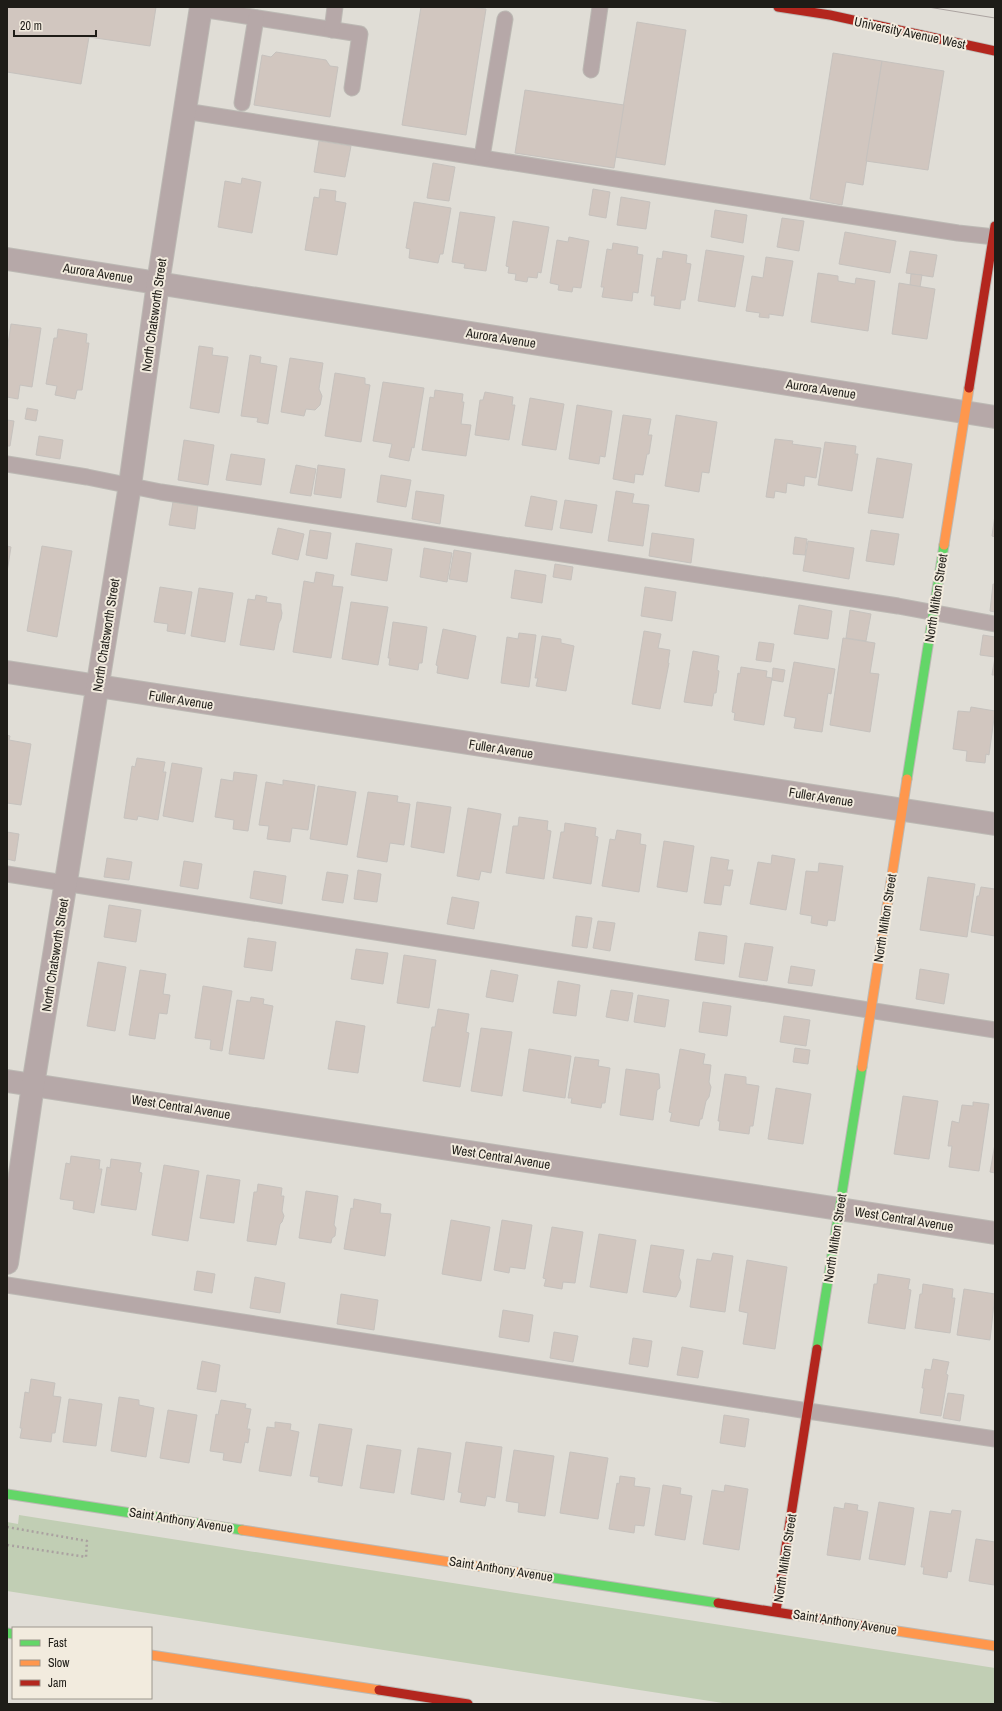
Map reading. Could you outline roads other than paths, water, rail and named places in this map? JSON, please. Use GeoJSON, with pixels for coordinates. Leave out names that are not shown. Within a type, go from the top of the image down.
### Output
{"type":"FeatureCollection","features":[{"type":"Feature","properties":{"kind":"main road","name":"University Avenue West"},"geometry":{"type":"LineString","coordinates":[[778,7],[830,15],[995,51]]}},
{"type":"Feature","properties":{"kind":"main road","name":"North Milton Street"},"geometry":{"type":"LineString","coordinates":[[776,1611],[934,612],[964,412],[994,233]]}},
{"type":"Feature","properties":{"kind":"main road","name":"Saint Anthony Avenue"},"geometry":{"type":"LineString","coordinates":[[7,1494],[776,1611],[995,1646]]}},
{"type":"Feature","properties":{"kind":"main road"},"geometry":{"type":"LineString","coordinates":[[152,1655],[468,1704]]}},
{"type":"Feature","properties":{"kind":"street","name":"North Chatsworth Street"},"geometry":{"type":"LineString","coordinates":[[7,1263],[33,1085],[130,485],[158,283],[201,8]]}},
{"type":"Feature","properties":{"kind":"street","name":"Aurora Avenue"},"geometry":{"type":"LineString","coordinates":[[7,259],[995,416]]}},
{"type":"Feature","properties":{"kind":"street","name":"Fuller Avenue"},"geometry":{"type":"LineString","coordinates":[[7,672],[995,824]]}},
{"type":"Feature","properties":{"kind":"street","name":"West Central Avenue"},"geometry":{"type":"LineString","coordinates":[[7,1081],[995,1233]]}},
{"type":"Feature","properties":{"kind":"lane"},"geometry":{"type":"LineString","coordinates":[[332,30],[335,7]]}},
{"type":"Feature","properties":{"kind":"lane"},"geometry":{"type":"LineString","coordinates":[[591,70],[600,7]]}},
{"type":"Feature","properties":{"kind":"lane"},"geometry":{"type":"LineString","coordinates":[[201,8],[249,14],[360,34],[352,88]]}},
{"type":"Feature","properties":{"kind":"lane"},"geometry":{"type":"LineString","coordinates":[[242,103],[249,14]]}},
{"type":"Feature","properties":{"kind":"lane"},"geometry":{"type":"LineString","coordinates":[[482,157],[505,19]]}},
{"type":"Feature","properties":{"kind":"lane"},"geometry":{"type":"LineString","coordinates":[[185,110],[951,231],[994,233]]}},
{"type":"Feature","properties":{"kind":"lane"},"geometry":{"type":"LineString","coordinates":[[7,464],[130,485],[161,492],[934,612],[995,624]]}},
{"type":"Feature","properties":{"kind":"lane"},"geometry":{"type":"LineString","coordinates":[[7,874],[995,1030]]}},
{"type":"Feature","properties":{"kind":"lane"},"geometry":{"type":"LineString","coordinates":[[7,1285],[995,1439]]}},
{"type":"Feature","properties":{"kind":"tram line"},"geometry":{"type":"LineString","coordinates":[[928,7],[995,18]]}}]}
